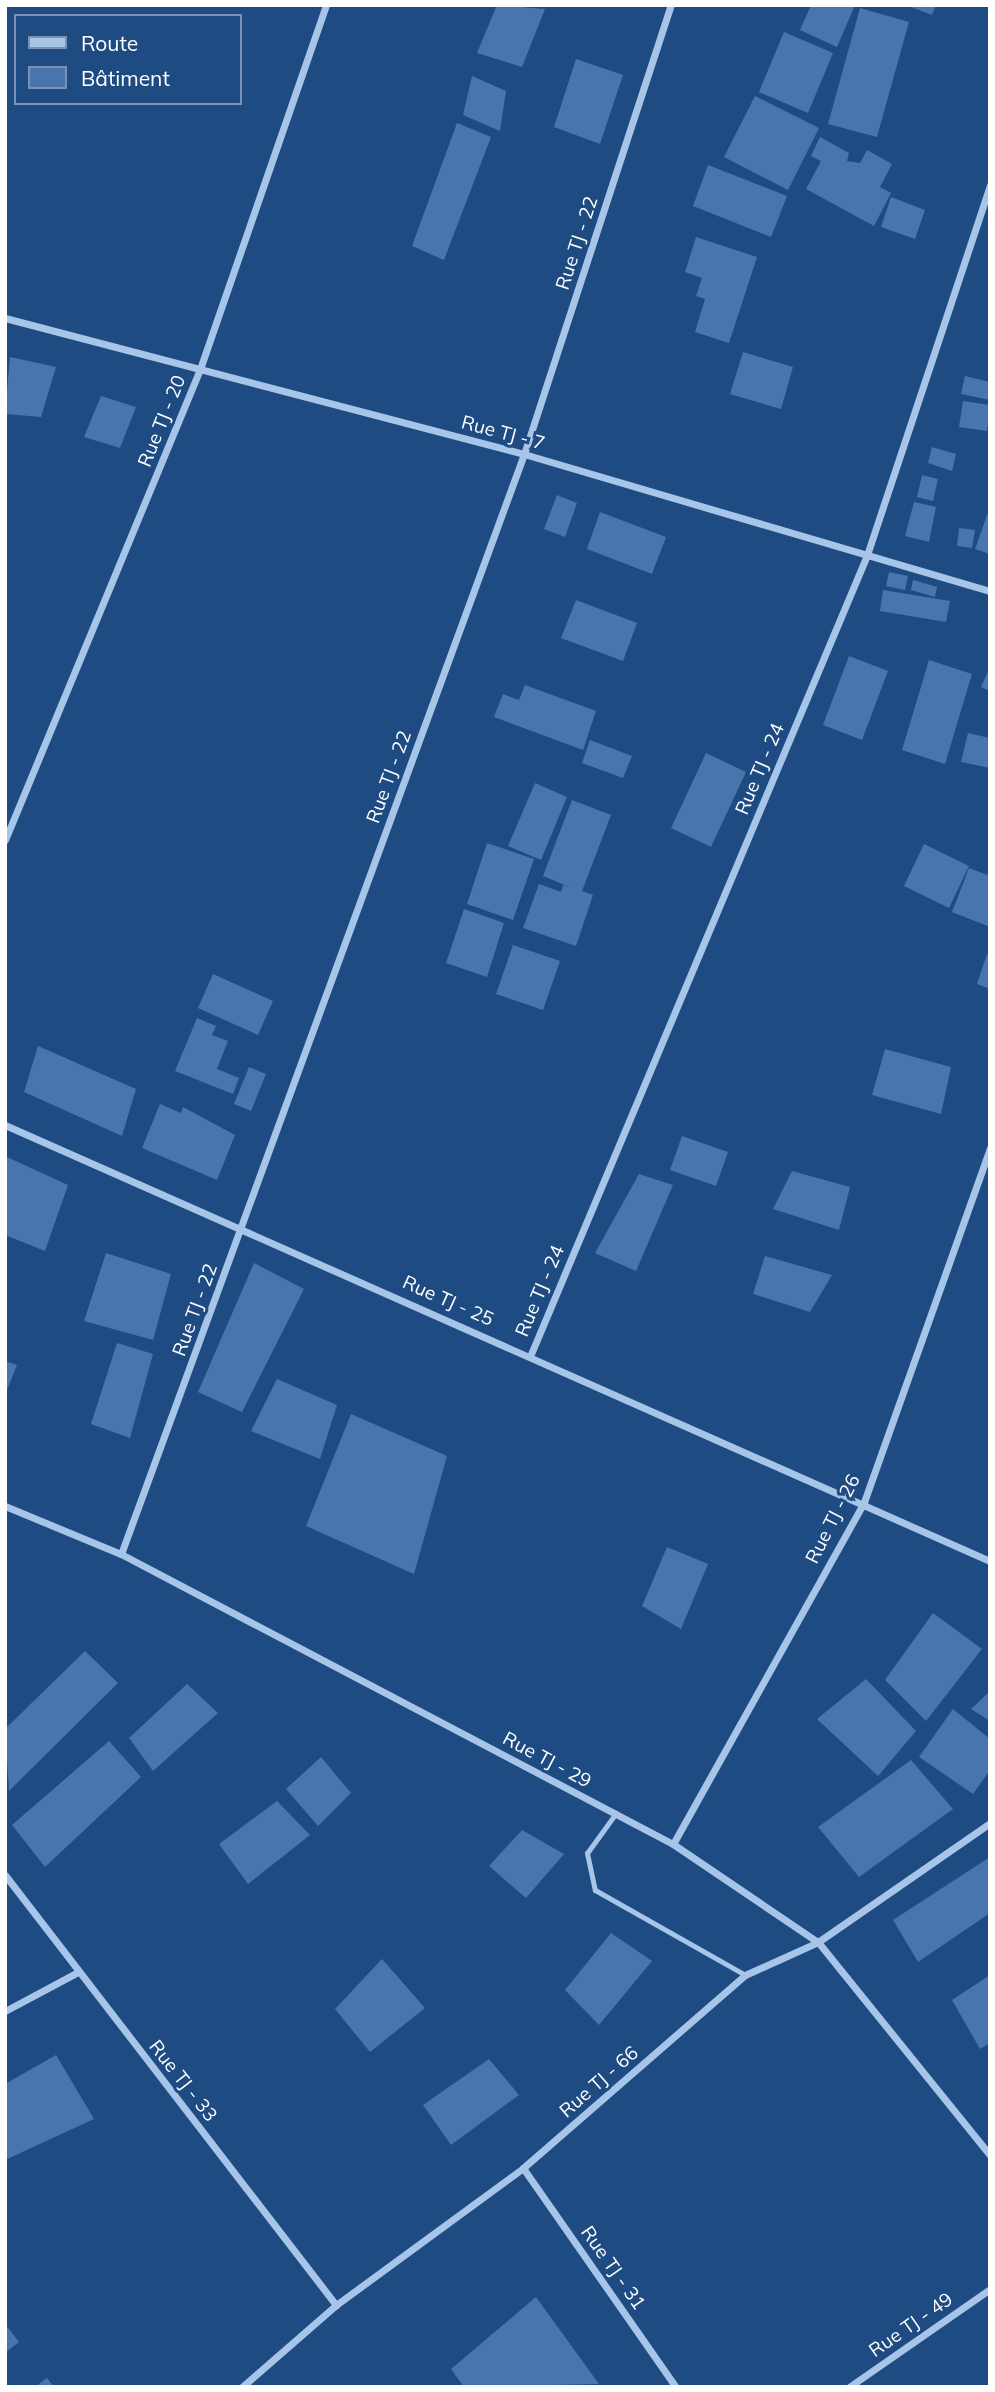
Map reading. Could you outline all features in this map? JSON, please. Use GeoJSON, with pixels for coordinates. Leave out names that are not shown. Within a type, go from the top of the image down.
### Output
{"type":"FeatureCollection","features":[{"type":"Feature","properties":{"kind":"street","name":"Rue TJ - 20"},"geometry":{"type":"LineString","coordinates":[[5,840],[200,369],[326,5]]}},
{"type":"Feature","properties":{"kind":"street","name":"Rue TJ - 22"},"geometry":{"type":"LineString","coordinates":[[121,1554],[524,454],[671,5]]}},
{"type":"Feature","properties":{"kind":"street","name":"Rue TJ - 24"},"geometry":{"type":"LineString","coordinates":[[531,1354],[867,555],[990,184]]}},
{"type":"Feature","properties":{"kind":"street","name":"Rue TJ - 7"},"geometry":{"type":"LineString","coordinates":[[5,318],[524,454],[990,591]]}},
{"type":"Feature","properties":{"kind":"street","name":"Rue TJ - 25"},"geometry":{"type":"LineString","coordinates":[[5,1125],[531,1354],[990,1561]]}},
{"type":"Feature","properties":{"kind":"street","name":"Rue TJ - 26"},"geometry":{"type":"LineString","coordinates":[[673,1844],[863,1502],[990,1148]]}},
{"type":"Feature","properties":{"kind":"street","name":"Rue TJ - 29"},"geometry":{"type":"LineString","coordinates":[[5,1506],[121,1554],[673,1844],[818,1942],[990,2155]]}},
{"type":"Feature","properties":{"kind":"street","name":"Rue TJ - 66"},"geometry":{"type":"LineString","coordinates":[[243,2387],[336,2305],[523,2168],[745,1975],[818,1942],[990,1823]]}},
{"type":"Feature","properties":{"kind":"street","name":"Rue TJ - 33"},"geometry":{"type":"LineString","coordinates":[[5,1875],[336,2305]]}},
{"type":"Feature","properties":{"kind":"street"},"geometry":{"type":"LineString","coordinates":[[5,2011],[78,1972]]}},
{"type":"Feature","properties":{"kind":"street","name":"Rue TJ - 31"},"geometry":{"type":"LineString","coordinates":[[523,2168],[676,2387]]}},
{"type":"Feature","properties":{"kind":"street","name":"Rue TJ - 49"},"geometry":{"type":"LineString","coordinates":[[849,2387],[990,2288]]}},
{"type":"Feature","properties":{"kind":"lane"},"geometry":{"type":"LineString","coordinates":[[616,1813],[587,1853],[595,1890],[745,1975]]}},
{"type":"Feature","properties":{"kind":"building"},"geometry":{"type":"Polygon","coordinates":[[[497,5],[545,9],[522,67],[477,53],[497,5]]]}},
{"type":"Feature","properties":{"kind":"building"},"geometry":{"type":"Polygon","coordinates":[[[811,5],[855,5],[837,47],[800,30],[811,5]]]}},
{"type":"Feature","properties":{"kind":"building"},"geometry":{"type":"Polygon","coordinates":[[[906,5],[936,5],[932,15],[906,5]]]}},
{"type":"Feature","properties":{"kind":"building"},"geometry":{"type":"Polygon","coordinates":[[[860,8],[909,22],[877,137],[828,124],[860,8]]]}},
{"type":"Feature","properties":{"kind":"building"},"geometry":{"type":"Polygon","coordinates":[[[784,32],[833,53],[808,113],[759,92],[784,32]]]}},
{"type":"Feature","properties":{"kind":"building"},"geometry":{"type":"Polygon","coordinates":[[[576,59],[623,75],[600,144],[554,127],[576,59]]]}},
{"type":"Feature","properties":{"kind":"building"},"geometry":{"type":"Polygon","coordinates":[[[472,76],[506,91],[500,131],[463,115],[472,76]]]}},
{"type":"Feature","properties":{"kind":"building"},"geometry":{"type":"Polygon","coordinates":[[[755,96],[819,128],[788,190],[724,157],[755,96]]]}},
{"type":"Feature","properties":{"kind":"building"},"geometry":{"type":"Polygon","coordinates":[[[457,123],[491,137],[444,260],[412,246],[457,123]]]}},
{"type":"Feature","properties":{"kind":"building"},"geometry":{"type":"Polygon","coordinates":[[[820,137],[849,153],[847,161],[860,163],[867,150],[892,164],[880,187],[891,193],[874,226],[806,189],[821,161],[811,156],[820,137]]]}},
{"type":"Feature","properties":{"kind":"building"},"geometry":{"type":"Polygon","coordinates":[[[708,165],[787,196],[771,237],[693,206],[708,165]]]}},
{"type":"Feature","properties":{"kind":"building"},"geometry":{"type":"Polygon","coordinates":[[[891,197],[925,210],[915,239],[881,227],[891,197]]]}},
{"type":"Feature","properties":{"kind":"building"},"geometry":{"type":"Polygon","coordinates":[[[696,237],[757,257],[729,343],[695,332],[705,299],[696,296],[702,278],[685,272],[696,237]]]}},
{"type":"Feature","properties":{"kind":"building"},"geometry":{"type":"Polygon","coordinates":[[[743,352],[793,367],[781,409],[730,394],[743,352]]]}},
{"type":"Feature","properties":{"kind":"building"},"geometry":{"type":"Polygon","coordinates":[[[10,357],[56,367],[41,417],[5,414],[10,357]]]}},
{"type":"Feature","properties":{"kind":"building"},"geometry":{"type":"Polygon","coordinates":[[[965,376],[990,382],[990,400],[961,394],[965,376]]]}},
{"type":"Feature","properties":{"kind":"building"},"geometry":{"type":"Polygon","coordinates":[[[101,396],[136,407],[120,448],[84,437],[101,396]]]}},
{"type":"Feature","properties":{"kind":"building"},"geometry":{"type":"Polygon","coordinates":[[[963,401],[990,405],[987,431],[959,427],[963,401]]]}},
{"type":"Feature","properties":{"kind":"building"},"geometry":{"type":"Polygon","coordinates":[[[932,447],[956,454],[952,471],[928,463],[932,447]]]}},
{"type":"Feature","properties":{"kind":"building"},"geometry":{"type":"Polygon","coordinates":[[[922,475],[938,479],[933,501],[917,497],[922,475]]]}},
{"type":"Feature","properties":{"kind":"building"},"geometry":{"type":"Polygon","coordinates":[[[557,495],[577,503],[565,537],[544,529],[557,495]]]}},
{"type":"Feature","properties":{"kind":"building"},"geometry":{"type":"Polygon","coordinates":[[[914,502],[936,507],[929,542],[905,536],[914,502]]]}},
{"type":"Feature","properties":{"kind":"building"},"geometry":{"type":"Polygon","coordinates":[[[990,507],[990,554],[975,549],[990,507]]]}},
{"type":"Feature","properties":{"kind":"building"},"geometry":{"type":"Polygon","coordinates":[[[600,512],[666,537],[652,574],[587,549],[600,512]]]}},
{"type":"Feature","properties":{"kind":"building"},"geometry":{"type":"Polygon","coordinates":[[[959,528],[975,530],[972,548],[957,546],[959,528]]]}},
{"type":"Feature","properties":{"kind":"building"},"geometry":{"type":"Polygon","coordinates":[[[889,572],[908,576],[905,590],[886,586],[889,572]]]}},
{"type":"Feature","properties":{"kind":"building"},"geometry":{"type":"Polygon","coordinates":[[[913,580],[937,587],[935,597],[911,590],[913,580]]]}},
{"type":"Feature","properties":{"kind":"building"},"geometry":{"type":"Polygon","coordinates":[[[883,590],[950,601],[946,622],[880,611],[883,590]]]}},
{"type":"Feature","properties":{"kind":"building"},"geometry":{"type":"Polygon","coordinates":[[[576,600],[637,623],[623,661],[561,638],[576,600]]]}},
{"type":"Feature","properties":{"kind":"building"},"geometry":{"type":"Polygon","coordinates":[[[849,656],[888,671],[862,740],[823,725],[849,656]]]}},
{"type":"Feature","properties":{"kind":"building"},"geometry":{"type":"Polygon","coordinates":[[[929,660],[972,674],[945,764],[902,750],[929,660]]]}},
{"type":"Feature","properties":{"kind":"building"},"geometry":{"type":"Polygon","coordinates":[[[990,667],[990,691],[981,687],[990,667]]]}},
{"type":"Feature","properties":{"kind":"building"},"geometry":{"type":"Polygon","coordinates":[[[525,685],[596,711],[583,750],[494,717],[503,694],[519,700],[525,685]]]}},
{"type":"Feature","properties":{"kind":"building"},"geometry":{"type":"Polygon","coordinates":[[[968,733],[990,738],[990,768],[961,762],[968,733]]]}},
{"type":"Feature","properties":{"kind":"building"},"geometry":{"type":"Polygon","coordinates":[[[590,740],[632,756],[623,778],[582,763],[590,740]]]}},
{"type":"Feature","properties":{"kind":"building"},"geometry":{"type":"Polygon","coordinates":[[[706,753],[746,772],[711,847],[671,828],[706,753]]]}},
{"type":"Feature","properties":{"kind":"building"},"geometry":{"type":"Polygon","coordinates":[[[535,783],[567,797],[541,860],[508,846],[535,783]]]}},
{"type":"Feature","properties":{"kind":"building"},"geometry":{"type":"Polygon","coordinates":[[[572,800],[611,815],[582,891],[593,895],[576,946],[523,928],[539,884],[561,892],[563,885],[572,888],[543,876],[572,800]]]}},
{"type":"Feature","properties":{"kind":"building"},"geometry":{"type":"Polygon","coordinates":[[[487,843],[534,859],[513,920],[467,904],[487,843]]]}},
{"type":"Feature","properties":{"kind":"building"},"geometry":{"type":"Polygon","coordinates":[[[924,844],[969,866],[949,908],[904,886],[924,844]]]}},
{"type":"Feature","properties":{"kind":"building"},"geometry":{"type":"Polygon","coordinates":[[[969,868],[990,876],[990,927],[952,912],[969,868]]]}},
{"type":"Feature","properties":{"kind":"building"},"geometry":{"type":"Polygon","coordinates":[[[464,909],[504,923],[487,977],[446,963],[464,909]]]}},
{"type":"Feature","properties":{"kind":"building"},"geometry":{"type":"Polygon","coordinates":[[[513,945],[560,961],[543,1010],[496,994],[513,945]]]}},
{"type":"Feature","properties":{"kind":"building"},"geometry":{"type":"Polygon","coordinates":[[[987,954],[990,955],[990,989],[977,984],[987,954]]]}},
{"type":"Feature","properties":{"kind":"building"},"geometry":{"type":"Polygon","coordinates":[[[213,974],[273,1001],[258,1035],[198,1008],[213,974]]]}},
{"type":"Feature","properties":{"kind":"building"},"geometry":{"type":"Polygon","coordinates":[[[197,1018],[216,1026],[212,1035],[228,1041],[217,1069],[239,1078],[233,1094],[175,1071],[197,1018]]]}},
{"type":"Feature","properties":{"kind":"building"},"geometry":{"type":"Polygon","coordinates":[[[38,1046],[136,1089],[122,1136],[24,1092],[38,1046]]]}},
{"type":"Feature","properties":{"kind":"building"},"geometry":{"type":"Polygon","coordinates":[[[885,1049],[951,1067],[941,1114],[872,1095],[885,1049]]]}},
{"type":"Feature","properties":{"kind":"building"},"geometry":{"type":"Polygon","coordinates":[[[249,1067],[266,1074],[251,1111],[234,1104],[249,1067]]]}},
{"type":"Feature","properties":{"kind":"building"},"geometry":{"type":"Polygon","coordinates":[[[160,1104],[181,1113],[183,1107],[235,1135],[217,1180],[142,1148],[160,1104]]]}},
{"type":"Feature","properties":{"kind":"building"},"geometry":{"type":"Polygon","coordinates":[[[682,1136],[728,1152],[716,1186],[670,1170],[682,1136]]]}},
{"type":"Feature","properties":{"kind":"building"},"geometry":{"type":"Polygon","coordinates":[[[7,1157],[68,1185],[45,1251],[5,1235],[7,1157]]]}},
{"type":"Feature","properties":{"kind":"building"},"geometry":{"type":"Polygon","coordinates":[[[792,1171],[850,1187],[839,1230],[773,1209],[792,1171]]]}},
{"type":"Feature","properties":{"kind":"building"},"geometry":{"type":"Polygon","coordinates":[[[639,1174],[673,1185],[636,1271],[595,1253],[639,1174]]]}},
{"type":"Feature","properties":{"kind":"building"},"geometry":{"type":"Polygon","coordinates":[[[106,1253],[171,1274],[153,1340],[84,1321],[106,1253]]]}},
{"type":"Feature","properties":{"kind":"building"},"geometry":{"type":"Polygon","coordinates":[[[765,1256],[832,1275],[810,1312],[753,1294],[765,1256]]]}},
{"type":"Feature","properties":{"kind":"building"},"geometry":{"type":"Polygon","coordinates":[[[254,1263],[304,1289],[242,1412],[198,1392],[254,1263]]]}},
{"type":"Feature","properties":{"kind":"building"},"geometry":{"type":"Polygon","coordinates":[[[117,1343],[153,1354],[130,1438],[91,1424],[117,1343]]]}},
{"type":"Feature","properties":{"kind":"building"},"geometry":{"type":"Polygon","coordinates":[[[5,1361],[17,1365],[5,1395],[5,1361]]]}},
{"type":"Feature","properties":{"kind":"building"},"geometry":{"type":"Polygon","coordinates":[[[277,1379],[337,1405],[320,1459],[251,1431],[277,1379]]]}},
{"type":"Feature","properties":{"kind":"building"},"geometry":{"type":"Polygon","coordinates":[[[351,1414],[447,1456],[414,1574],[306,1526],[351,1414]]]}},
{"type":"Feature","properties":{"kind":"building"},"geometry":{"type":"Polygon","coordinates":[[[667,1547],[708,1564],[681,1629],[642,1606],[667,1547]]]}},
{"type":"Feature","properties":{"kind":"building"},"geometry":{"type":"Polygon","coordinates":[[[933,1613],[982,1649],[926,1721],[885,1680],[933,1613]]]}},
{"type":"Feature","properties":{"kind":"building"},"geometry":{"type":"Polygon","coordinates":[[[85,1651],[118,1683],[9,1791],[5,1729],[85,1651]]]}},
{"type":"Feature","properties":{"kind":"building"},"geometry":{"type":"Polygon","coordinates":[[[866,1679],[916,1731],[878,1776],[817,1719],[866,1679]]]}},
{"type":"Feature","properties":{"kind":"building"},"geometry":{"type":"Polygon","coordinates":[[[187,1684],[218,1713],[153,1771],[129,1738],[187,1684]]]}},
{"type":"Feature","properties":{"kind":"building"},"geometry":{"type":"Polygon","coordinates":[[[990,1691],[990,1721],[971,1709],[990,1691]]]}},
{"type":"Feature","properties":{"kind":"building"},"geometry":{"type":"Polygon","coordinates":[[[953,1709],[990,1739],[990,1770],[973,1794],[919,1757],[953,1709]]]}},
{"type":"Feature","properties":{"kind":"building"},"geometry":{"type":"Polygon","coordinates":[[[109,1741],[141,1777],[45,1867],[12,1825],[109,1741]]]}},
{"type":"Feature","properties":{"kind":"building"},"geometry":{"type":"Polygon","coordinates":[[[321,1757],[351,1793],[318,1826],[286,1789],[321,1757]]]}},
{"type":"Feature","properties":{"kind":"building"},"geometry":{"type":"Polygon","coordinates":[[[911,1760],[953,1809],[859,1877],[818,1827],[911,1760]]]}},
{"type":"Feature","properties":{"kind":"building"},"geometry":{"type":"Polygon","coordinates":[[[277,1801],[310,1835],[248,1884],[219,1844],[277,1801]]]}},
{"type":"Feature","properties":{"kind":"building"},"geometry":{"type":"Polygon","coordinates":[[[522,1830],[564,1854],[526,1898],[489,1866],[522,1830]]]}},
{"type":"Feature","properties":{"kind":"building"},"geometry":{"type":"Polygon","coordinates":[[[990,1857],[990,1913],[918,1962],[893,1920],[990,1857]]]}},
{"type":"Feature","properties":{"kind":"building"},"geometry":{"type":"Polygon","coordinates":[[[611,1933],[652,1961],[599,2025],[565,1990],[611,1933]]]}},
{"type":"Feature","properties":{"kind":"building"},"geometry":{"type":"Polygon","coordinates":[[[382,1959],[425,2008],[370,2052],[335,2009],[382,1959]]]}},
{"type":"Feature","properties":{"kind":"building"},"geometry":{"type":"Polygon","coordinates":[[[990,1975],[990,2043],[980,2049],[952,2000],[990,1975]]]}},
{"type":"Feature","properties":{"kind":"building"},"geometry":{"type":"Polygon","coordinates":[[[56,2055],[94,2119],[5,2160],[5,2084],[56,2055]]]}},
{"type":"Feature","properties":{"kind":"building"},"geometry":{"type":"Polygon","coordinates":[[[489,2059],[519,2095],[451,2145],[423,2105],[489,2059]]]}},
{"type":"Feature","properties":{"kind":"building"},"geometry":{"type":"Polygon","coordinates":[[[536,2297],[599,2384],[464,2387],[451,2369],[536,2297]]]}},
{"type":"Feature","properties":{"kind":"building"},"geometry":{"type":"Polygon","coordinates":[[[5,2324],[19,2342],[5,2353],[5,2324]]]}},
{"type":"Feature","properties":{"kind":"building"},"geometry":{"type":"Polygon","coordinates":[[[47,2378],[54,2387],[35,2387],[47,2378]]]}}]}
